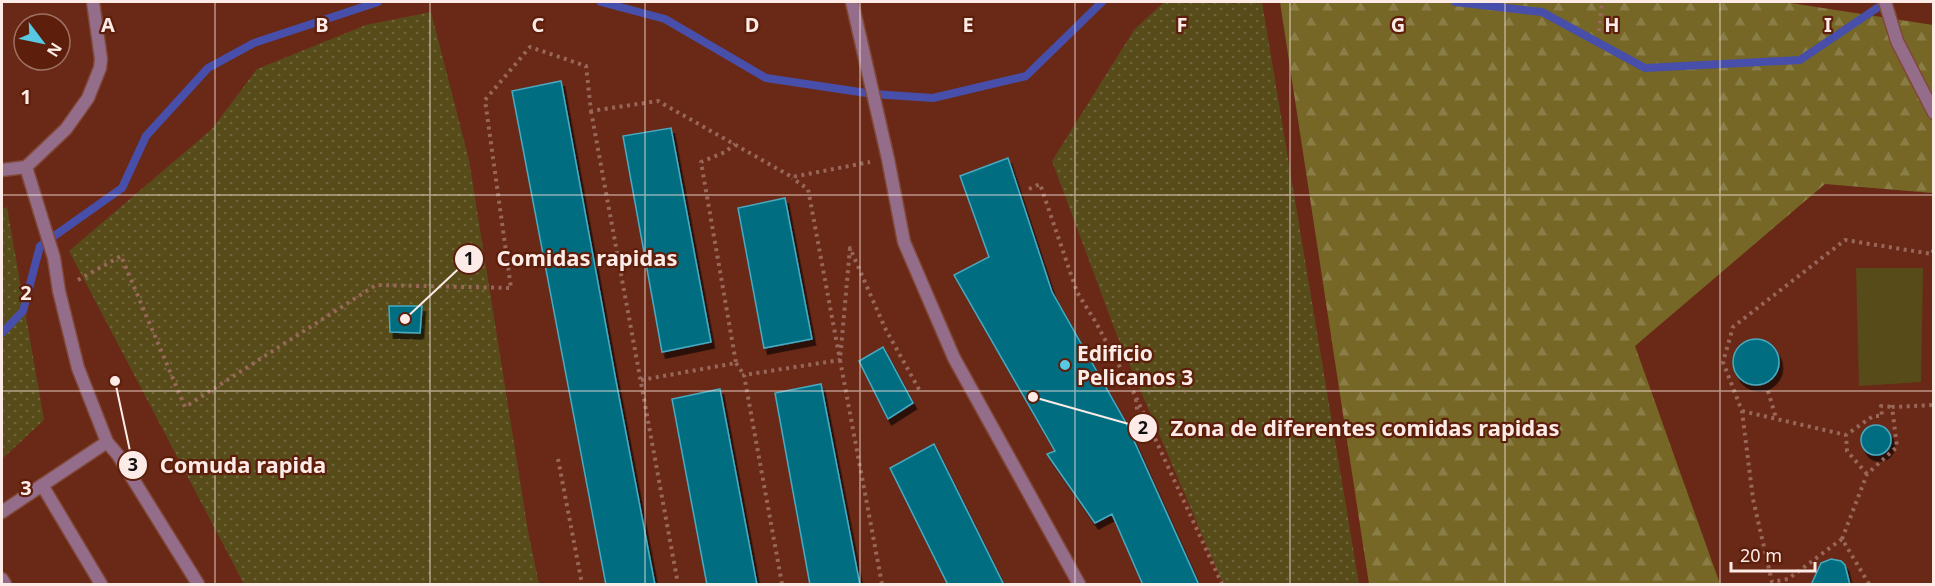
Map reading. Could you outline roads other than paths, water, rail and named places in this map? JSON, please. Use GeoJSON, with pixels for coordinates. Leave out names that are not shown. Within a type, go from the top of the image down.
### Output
{"type":"FeatureCollection","features":[{"type":"Feature","properties":{"kind":"street"},"geometry":{"type":"LineString","coordinates":[[2,170],[26,167],[66,129],[88,98],[100,68],[101,59],[93,2]]}},
{"type":"Feature","properties":{"kind":"street"},"geometry":{"type":"LineString","coordinates":[[852,2],[888,159],[904,242],[954,358],[1079,585]]}},
{"type":"Feature","properties":{"kind":"street"},"geometry":{"type":"LineString","coordinates":[[1885,2],[1896,41],[1934,113]]}},
{"type":"Feature","properties":{"kind":"street"},"geometry":{"type":"LineString","coordinates":[[26,167],[54,258],[59,291],[78,368],[106,442],[118,455],[198,585]]}},
{"type":"Feature","properties":{"kind":"street"},"geometry":{"type":"LineString","coordinates":[[2,512],[106,442]]}},
{"type":"Feature","properties":{"kind":"street"},"geometry":{"type":"LineString","coordinates":[[42,485],[100,585]]}},
{"type":"Feature","properties":{"kind":"street"},"geometry":{"type":"LineString","coordinates":[[2,579],[5,585]]}},
{"type":"Feature","properties":{"kind":"waterway"},"geometry":{"type":"LineString","coordinates":[[2,333],[23,311],[40,246],[122,188],[146,136],[208,68],[254,43],[378,2]]}},
{"type":"Feature","properties":{"kind":"waterway"},"geometry":{"type":"LineString","coordinates":[[601,2],[665,19],[766,78],[873,94],[933,98],[1026,76],[1102,2]]}},
{"type":"Feature","properties":{"kind":"waterway"},"geometry":{"type":"LineString","coordinates":[[1455,2],[1542,12],[1645,68],[1800,60],[1886,2]]}},
{"type":"Feature","properties":{"kind":"place","name":"Comidas rapidas"},"geometry":{"type":"Point","coordinates":[405,319]}},
{"type":"Feature","properties":{"kind":"place","name":"Edificio Pelicanos 3"},"geometry":{"type":"Point","coordinates":[1065,365]}},
{"type":"Feature","properties":{"kind":"place","name":"Comuda rapida"},"geometry":{"type":"Point","coordinates":[115,381]}},
{"type":"Feature","properties":{"kind":"place","name":"Zona de diferentes comidas rapidas"},"geometry":{"type":"Point","coordinates":[1033,397]}}]}
